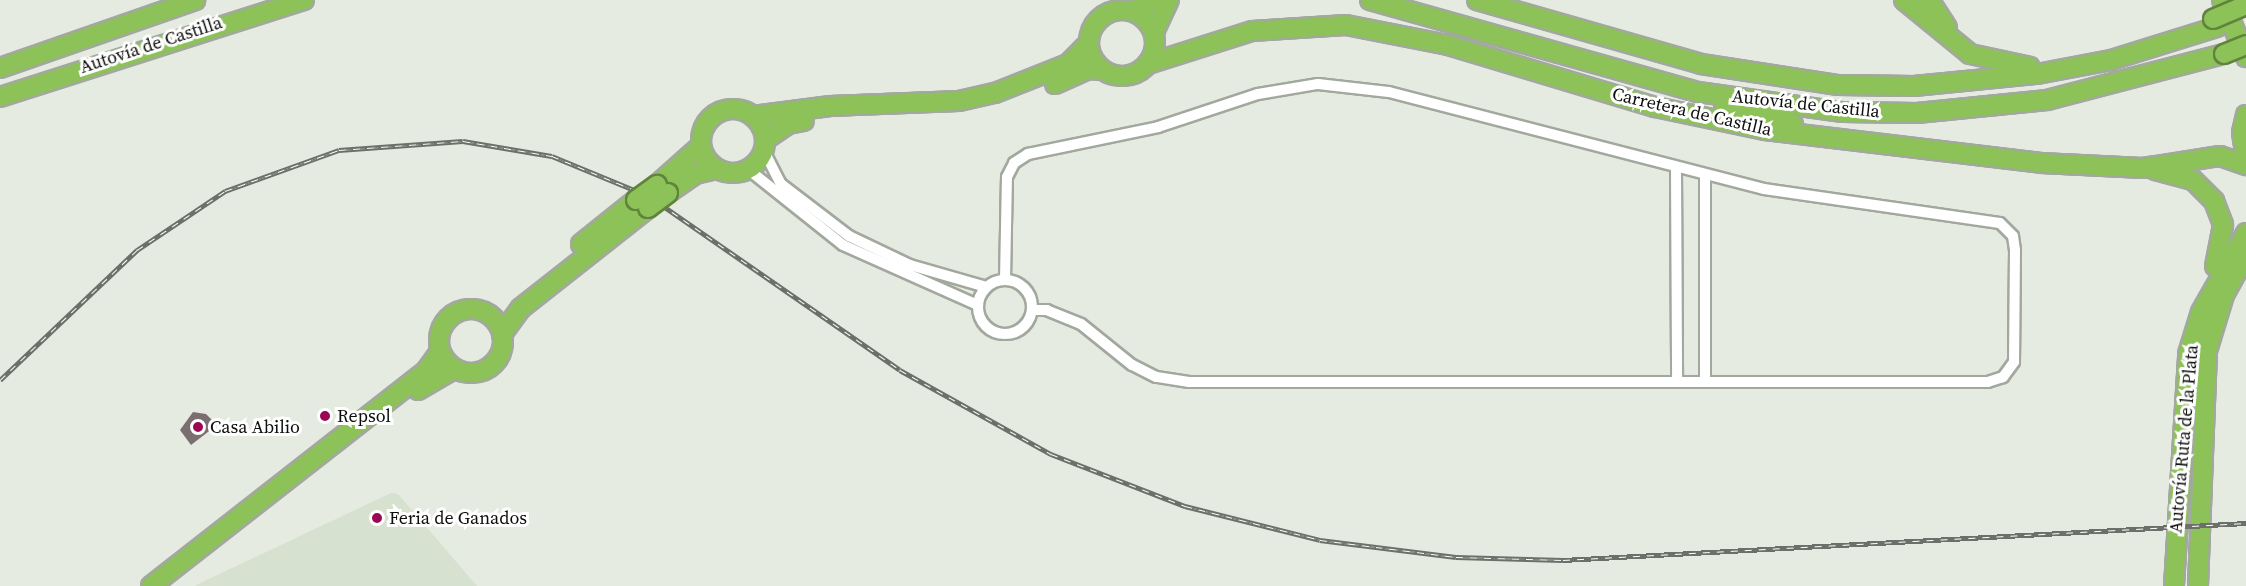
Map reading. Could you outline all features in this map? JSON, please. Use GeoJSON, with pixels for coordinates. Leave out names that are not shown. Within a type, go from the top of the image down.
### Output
{"type":"FeatureCollection","features":[{"type":"Feature","properties":{"kind":"highway","name":"Autovía de Castilla"},"geometry":{"type":"LineString","coordinates":[[0,68],[195,0]]}},
{"type":"Feature","properties":{"kind":"highway","name":"Autovía de Castilla"},"geometry":{"type":"LineString","coordinates":[[0,97],[304,0]]}},
{"type":"Feature","properties":{"kind":"highway"},"geometry":{"type":"LineString","coordinates":[[151,586],[426,371],[440,352],[440,333],[450,317],[467,309],[485,312],[504,307],[672,182],[701,146],[704,127],[717,113],[735,109],[753,116],[995,93],[1068,64],[1088,44],[1096,20],[1119,9],[1132,11],[1156,0]]}},
{"type":"Feature","properties":{"kind":"highway"},"geometry":{"type":"LineString","coordinates":[[672,182],[716,169],[748,170],[765,145],[788,124],[828,117],[1000,104],[1088,69],[1102,70],[1121,76],[1148,64],[1155,49],[1154,32],[1169,0]]}},
{"type":"Feature","properties":{"kind":"highway","name":"Autovía de Castilla"},"geometry":{"type":"LineString","coordinates":[[1370,0],[1698,92],[1776,105],[1917,113],[2047,100],[2224,54],[2246,45]]}},
{"type":"Feature","properties":{"kind":"highway","name":"Autovía de Castilla"},"geometry":{"type":"LineString","coordinates":[[1477,0],[1689,62],[1838,85],[1914,86],[2037,74],[2111,60],[2215,23],[2246,15]]}},
{"type":"Feature","properties":{"kind":"highway"},"geometry":{"type":"LineString","coordinates":[[1904,0],[1970,54],[2006,66],[2055,65],[2215,23],[2246,5]]}},
{"type":"Feature","properties":{"kind":"highway"},"geometry":{"type":"LineString","coordinates":[[1929,0],[1949,31],[1989,57],[2007,61],[2054,60],[2175,33]]}},
{"type":"Feature","properties":{"kind":"highway"},"geometry":{"type":"LineString","coordinates":[[2222,0],[2246,57]]}},
{"type":"Feature","properties":{"kind":"highway"},"geometry":{"type":"LineString","coordinates":[[2232,0],[2246,32]]}},
{"type":"Feature","properties":{"kind":"highway"},"geometry":{"type":"LineString","coordinates":[[1132,11],[1154,32]]}},
{"type":"Feature","properties":{"kind":"highway","name":"Carretera de Castilla"},"geometry":{"type":"LineString","coordinates":[[1148,64],[1252,31],[1346,25],[1448,45],[1655,107],[1765,130],[1994,160],[2143,168],[2220,156],[2246,165]]}},
{"type":"Feature","properties":{"kind":"highway"},"geometry":{"type":"LineString","coordinates":[[1088,44],[1102,70]]}},
{"type":"Feature","properties":{"kind":"highway"},"geometry":{"type":"LineString","coordinates":[[1568,55],[1703,102],[1898,147]]}},
{"type":"Feature","properties":{"kind":"highway"},"geometry":{"type":"LineString","coordinates":[[2246,115],[2246,159]]}},
{"type":"Feature","properties":{"kind":"highway"},"geometry":{"type":"LineString","coordinates":[[753,116],[765,145]]}},
{"type":"Feature","properties":{"kind":"highway"},"geometry":{"type":"LineString","coordinates":[[701,146],[716,169]]}},
{"type":"Feature","properties":{"kind":"highway"},"geometry":{"type":"LineString","coordinates":[[2143,168],[2193,180],[2220,214],[2222,246],[2200,300],[2188,354]]}},
{"type":"Feature","properties":{"kind":"highway"},"geometry":{"type":"LineString","coordinates":[[170,586],[433,378],[454,369],[487,370],[501,353],[502,334],[521,308],[642,204]]}},
{"type":"Feature","properties":{"kind":"highway","name":"Autovía Ruta de la Plata"},"geometry":{"type":"LineString","coordinates":[[2174,586],[2188,354],[2201,312],[2246,233]]}},
{"type":"Feature","properties":{"kind":"highway","name":"Autovía Ruta de la Plata"},"geometry":{"type":"LineString","coordinates":[[2199,586],[2206,360],[2217,312],[2246,255]]}},
{"type":"Feature","properties":{"kind":"highway"},"geometry":{"type":"LineString","coordinates":[[485,312],[502,334]]}},
{"type":"Feature","properties":{"kind":"highway"},"geometry":{"type":"LineString","coordinates":[[440,352],[454,369]]}},
{"type":"Feature","properties":{"kind":"street"},"geometry":{"type":"LineString","coordinates":[[1005,280],[1007,177],[1014,163],[1028,154],[1158,127],[1288,87],[1389,92],[1706,177],[2000,223],[2013,236],[2015,250],[2014,362],[1995,381],[1189,382],[1156,377],[1132,365],[1081,324],[1047,310],[1032,310]]}},
{"type":"Feature","properties":{"kind":"street"},"geometry":{"type":"LineString","coordinates":[[765,145],[781,184],[849,236],[910,265],[986,287],[1005,280],[1028,293],[1032,310]]}},
{"type":"Feature","properties":{"kind":"street"},"geometry":{"type":"LineString","coordinates":[[748,170],[843,245],[978,305]]}},
{"type":"Feature","properties":{"kind":"street"},"geometry":{"type":"LineString","coordinates":[[1676,170],[1677,382]]}},
{"type":"Feature","properties":{"kind":"street"},"geometry":{"type":"LineString","coordinates":[[1706,177],[1706,382]]}},
{"type":"Feature","properties":{"kind":"street"},"geometry":{"type":"LineString","coordinates":[[986,287],[978,305],[984,324],[999,333],[1016,331],[1032,310]]}},
{"type":"Feature","properties":{"kind":"shaded area","name":"Feria de Ganados"},"geometry":{"type":"Polygon","coordinates":[[[391,493],[398,494],[477,586],[194,586],[391,493]]]}},
{"type":"Feature","properties":{"kind":"building","name":"Casa Abilio"},"geometry":{"type":"Polygon","coordinates":[[[193,412],[206,414],[217,425],[191,445],[180,430],[193,412]]]}},
{"type":"Feature","properties":{"kind":"railway"},"geometry":{"type":"LineString","coordinates":[[0,380],[137,250],[225,191],[339,150],[463,141],[552,156],[649,196],[900,370],[1051,454],[1185,506],[1320,540],[1456,557],[1563,560],[2246,523]]}},
{"type":"Feature","properties":{"kind":"place","name":"Repsol"},"geometry":{"type":"Point","coordinates":[325,416]}},
{"type":"Feature","properties":{"kind":"place","name":"Casa Abilio"},"geometry":{"type":"Point","coordinates":[198,427]}},
{"type":"Feature","properties":{"kind":"place","name":"Feria de Ganados"},"geometry":{"type":"Point","coordinates":[377,518]}}]}
